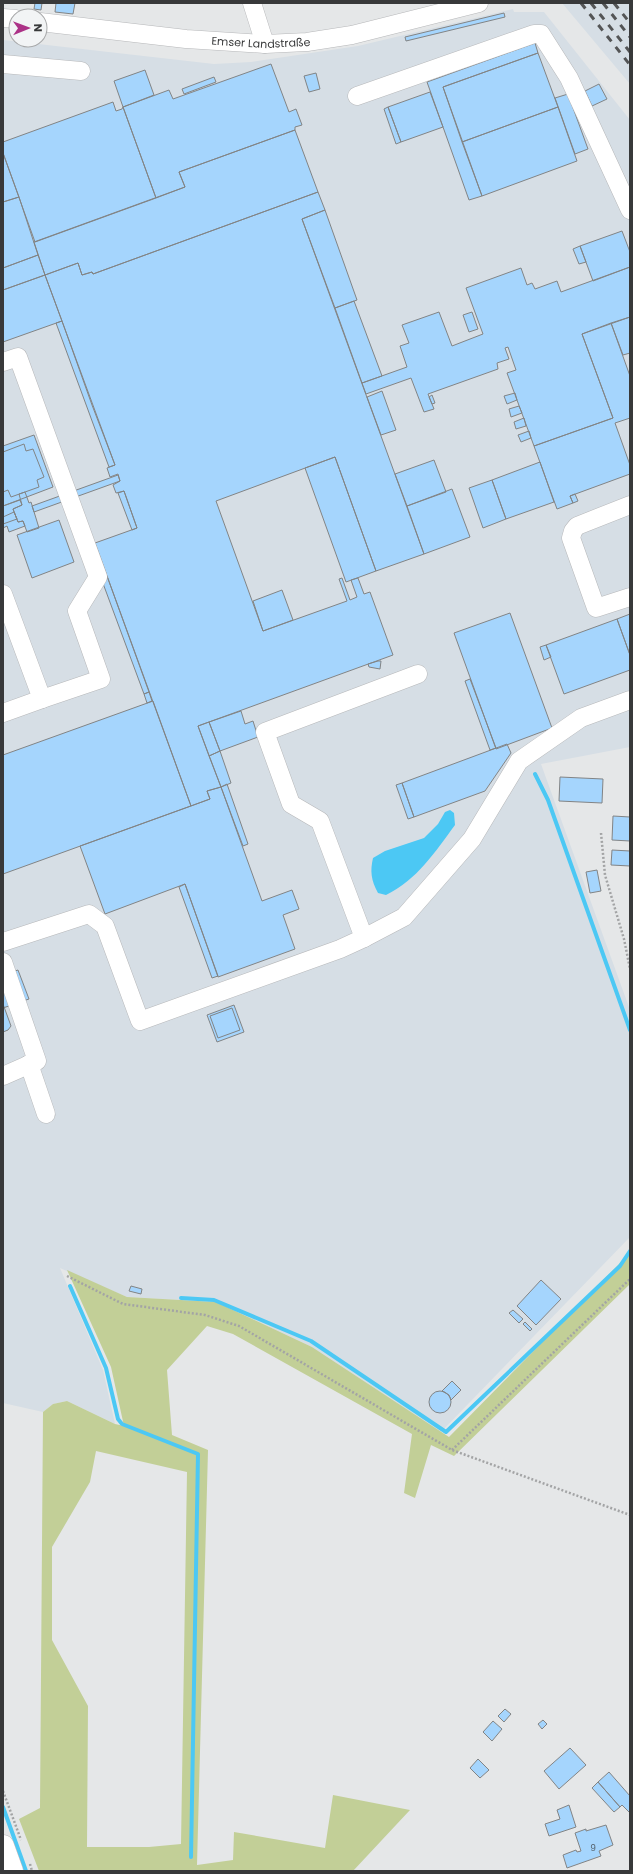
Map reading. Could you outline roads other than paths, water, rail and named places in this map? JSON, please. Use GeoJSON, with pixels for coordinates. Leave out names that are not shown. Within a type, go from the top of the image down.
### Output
{"type":"FeatureCollection","features":[{"type":"Feature","properties":{"kind":"main road"},"geometry":{"type":"LineString","coordinates":[[12,1844],[20,1864]]}},
{"type":"Feature","properties":{"kind":"street"},"geometry":{"type":"LineString","coordinates":[[252,3],[265,44]]}},
{"type":"Feature","properties":{"kind":"street","name":"Emser Landstraße"},"geometry":{"type":"LineString","coordinates":[[48,23],[186,39],[265,44],[307,42],[352,35],[479,3]]}},
{"type":"Feature","properties":{"kind":"street"},"geometry":{"type":"LineString","coordinates":[[357,96],[534,34],[541,34],[569,78],[630,210]]}},
{"type":"Feature","properties":{"kind":"street"},"geometry":{"type":"LineString","coordinates":[[3,64],[81,71]]}},
{"type":"Feature","properties":{"kind":"street"},"geometry":{"type":"LineString","coordinates":[[3,362],[18,357],[98,577],[77,611],[101,679],[3,713]]}},
{"type":"Feature","properties":{"kind":"street"},"geometry":{"type":"LineString","coordinates":[[630,505],[577,526],[572,531],[571,538],[596,608],[630,596]]}},
{"type":"Feature","properties":{"kind":"street"},"geometry":{"type":"LineString","coordinates":[[3,594],[8,627],[42,699]]}},
{"type":"Feature","properties":{"kind":"street"},"geometry":{"type":"LineString","coordinates":[[364,938],[320,821],[291,804],[265,732],[418,674]]}},
{"type":"Feature","properties":{"kind":"street"},"geometry":{"type":"LineString","coordinates":[[3,942],[89,914],[106,926],[140,1021],[340,949],[404,917],[472,839],[519,761],[581,718],[630,700]]}},
{"type":"Feature","properties":{"kind":"street"},"geometry":{"type":"LineString","coordinates":[[3,962],[33,1063],[46,1114]]}},
{"type":"Feature","properties":{"kind":"street"},"geometry":{"type":"LineString","coordinates":[[3,1076],[33,1063]]}},
{"type":"Feature","properties":{"kind":"water"},"geometry":{"type":"Polygon","coordinates":[[[450,810],[454,813],[455,825],[425,864],[407,882],[397,889],[386,895],[378,893],[372,876],[373,858],[385,851],[424,838],[438,824],[445,812],[450,810]]]}},
{"type":"Feature","properties":{"kind":"waterway"},"geometry":{"type":"LineString","coordinates":[[535,774],[548,800],[630,1030]]}},
{"type":"Feature","properties":{"kind":"waterway"},"geometry":{"type":"LineString","coordinates":[[181,1298],[214,1300],[311,1341],[446,1432],[620,1266],[630,1251]]}},
{"type":"Feature","properties":{"kind":"waterway"},"geometry":{"type":"LineString","coordinates":[[70,1286],[106,1368],[118,1419],[122,1424],[198,1454],[191,1857]]}},
{"type":"Feature","properties":{"kind":"waterway"},"geometry":{"type":"LineString","coordinates":[[3,1807],[26,1871]]}},
{"type":"Feature","properties":{"kind":"railway"},"geometry":{"type":"LineString","coordinates":[[581,3],[630,65]]}},
{"type":"Feature","properties":{"kind":"railway"},"geometry":{"type":"LineString","coordinates":[[591,3],[630,52]]}},
{"type":"Feature","properties":{"kind":"railway"},"geometry":{"type":"LineString","coordinates":[[603,3],[630,37]]}},
{"type":"Feature","properties":{"kind":"railway"},"geometry":{"type":"LineString","coordinates":[[614,3],[630,23]]}}]}
